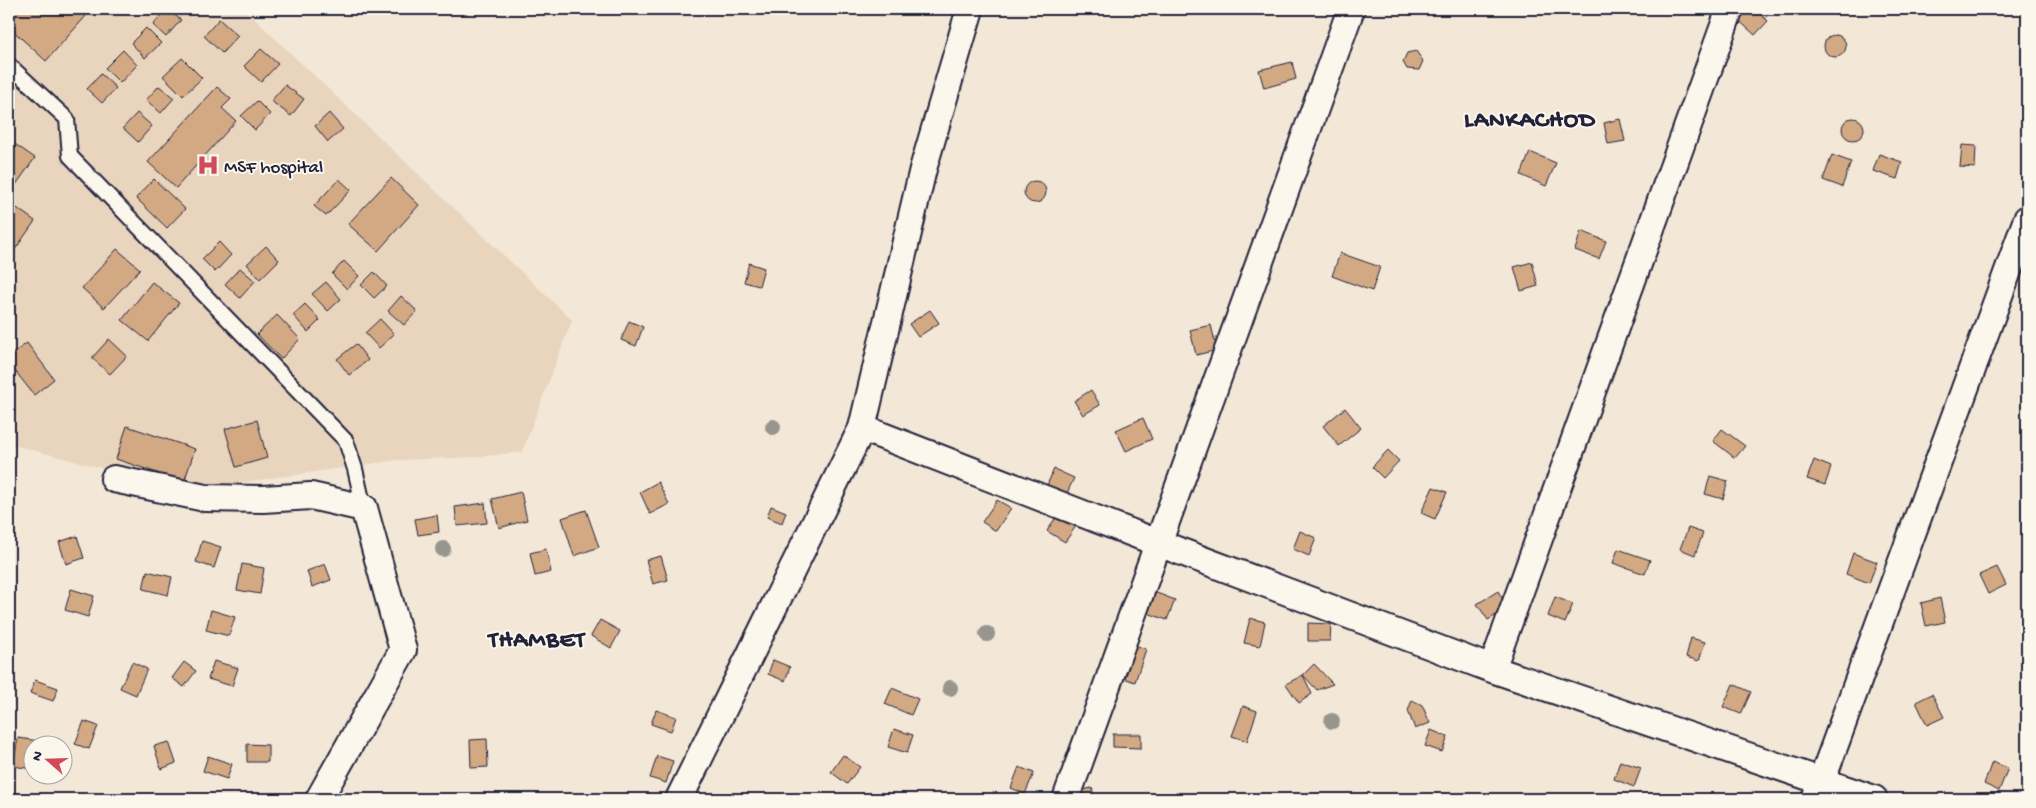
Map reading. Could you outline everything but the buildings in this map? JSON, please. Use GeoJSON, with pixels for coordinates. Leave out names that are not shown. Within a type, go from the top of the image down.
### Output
{"type":"FeatureCollection","features":[{"type":"Feature","properties":{"kind":"street"},"geometry":{"type":"LineString","coordinates":[[679,799],[862,428],[922,169],[970,9]]}},
{"type":"Feature","properties":{"kind":"street"},"geometry":{"type":"LineString","coordinates":[[1066,799],[1351,9]]}},
{"type":"Feature","properties":{"kind":"street"},"geometry":{"type":"LineString","coordinates":[[1492,669],[1730,9]]}},
{"type":"Feature","properties":{"kind":"street"},"geometry":{"type":"LineString","coordinates":[[1819,790],[2027,219]]}},
{"type":"Feature","properties":{"kind":"street"},"geometry":{"type":"LineString","coordinates":[[862,428],[1158,544],[1819,790],[1874,799]]}},
{"type":"Feature","properties":{"kind":"street"},"geometry":{"type":"LineString","coordinates":[[114,479],[204,498],[263,499],[311,496],[364,508],[403,650],[319,799]]}},
{"type":"Feature","properties":{"kind":"lane"},"geometry":{"type":"LineString","coordinates":[[9,66],[67,119],[70,156],[346,441],[364,508]]}},
{"type":"Feature","properties":{"kind":"shaded area","name":"MSF hospital"},"geometry":{"type":"Polygon","coordinates":[[[9,9],[244,9],[572,320],[522,452],[477,457],[398,460],[188,490],[9,444],[9,9]]]}},
{"type":"Feature","properties":{"kind":"place","name":"MSF hospital"},"geometry":{"type":"Point","coordinates":[208,165]}},
{"type":"Feature","properties":{"kind":"district","name":"LANKACHOD"},"geometry":{"type":"Point","coordinates":[1530,118]}},
{"type":"Feature","properties":{"kind":"district","name":"THAMBET"},"geometry":{"type":"Point","coordinates":[537,638]}}]}
